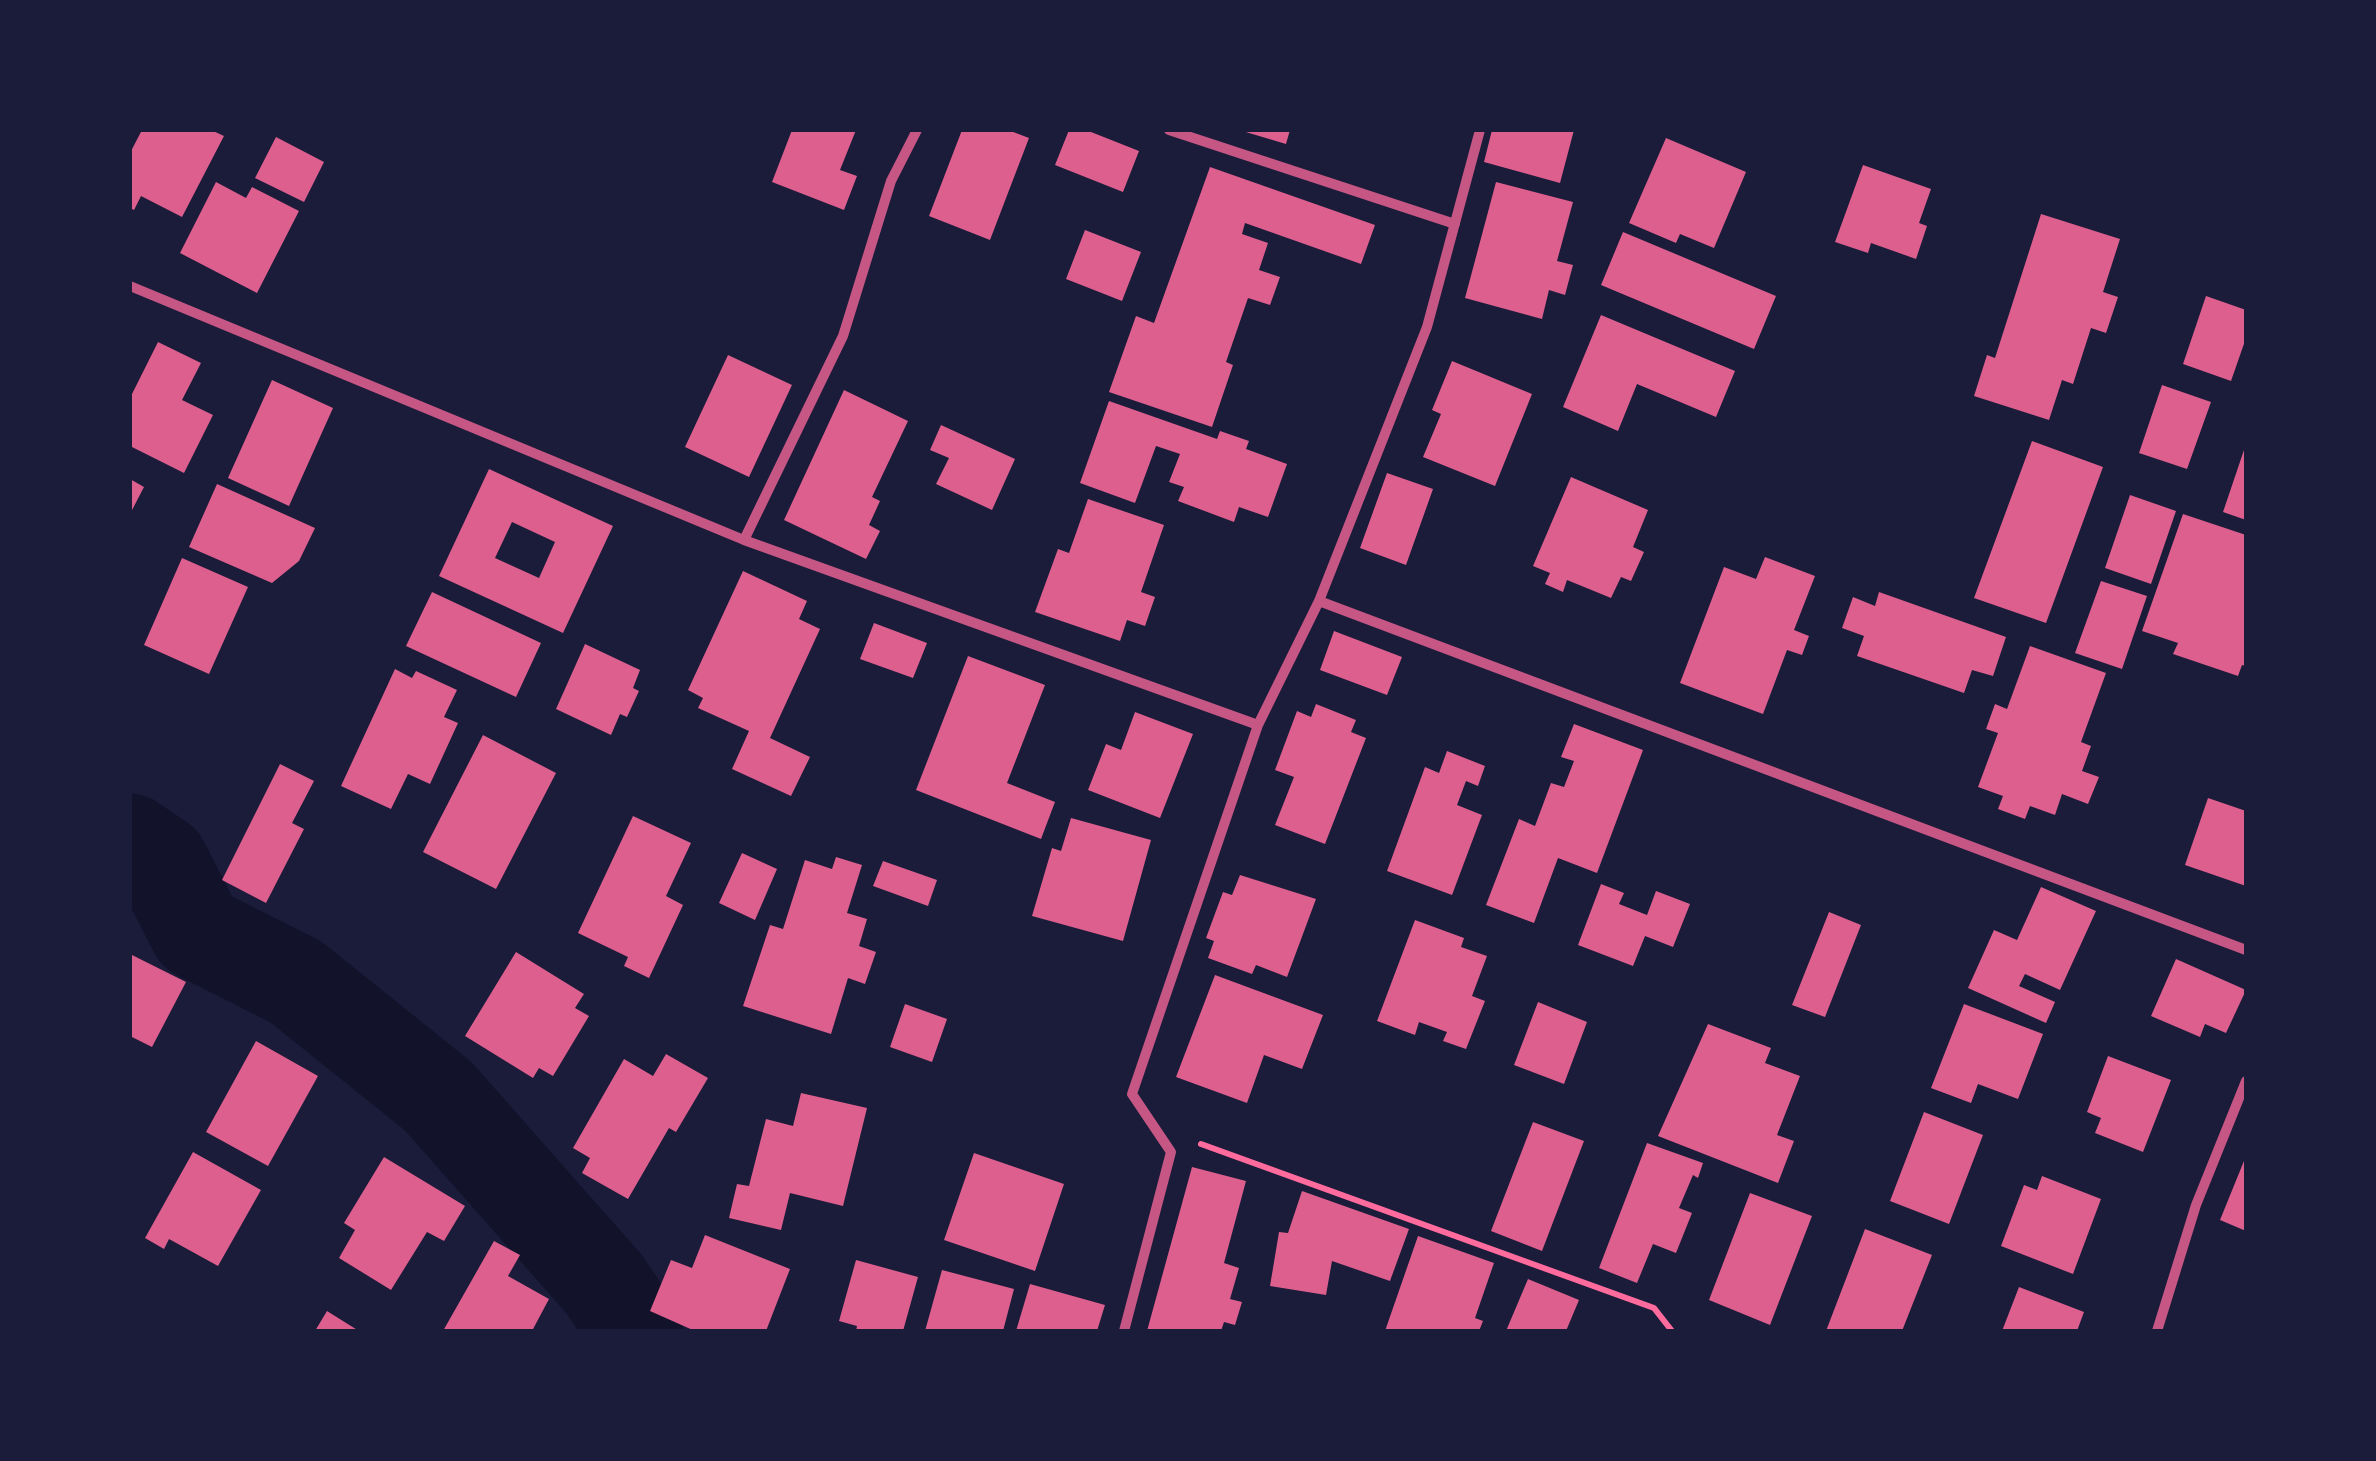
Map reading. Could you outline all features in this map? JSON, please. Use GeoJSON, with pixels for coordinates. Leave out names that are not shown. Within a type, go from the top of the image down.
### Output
{"type":"FeatureCollection","features":[{"type":"Feature","properties":{"kind":"street"},"geometry":{"type":"LineString","coordinates":[[744,540],[843,336],[891,180],[917,130]]}},
{"type":"Feature","properties":{"kind":"street"},"geometry":{"type":"LineString","coordinates":[[1169,130],[1455,224]]}},
{"type":"Feature","properties":{"kind":"street"},"geometry":{"type":"LineString","coordinates":[[1124,1331],[1171,1152],[1132,1094],[1258,725],[1319,602],[1427,328],[1480,130]]}},
{"type":"Feature","properties":{"kind":"street"},"geometry":{"type":"LineString","coordinates":[[130,286],[744,540],[1258,725]]}},
{"type":"Feature","properties":{"kind":"street"},"geometry":{"type":"LineString","coordinates":[[1319,602],[2246,950]]}},
{"type":"Feature","properties":{"kind":"street"},"geometry":{"type":"LineString","coordinates":[[2157,1331],[2196,1205],[2246,1082]]}},
{"type":"Feature","properties":{"kind":"path"},"geometry":{"type":"LineString","coordinates":[[1171,1152],[1203,1143],[1654,1308],[1672,1331]]}},
{"type":"Feature","properties":{"kind":"building"},"geometry":{"type":"Polygon","coordinates":[[[142,130],[211,130],[224,136],[182,217],[141,196],[134,210],[130,208],[130,153],[142,130]]]}},
{"type":"Feature","properties":{"kind":"building"},"geometry":{"type":"Polygon","coordinates":[[[792,130],[856,130],[840,170],[857,176],[844,210],[772,182],[792,130]]]}},
{"type":"Feature","properties":{"kind":"building"},"geometry":{"type":"Polygon","coordinates":[[[962,130],[1008,130],[1029,138],[990,240],[929,216],[962,130]]]}},
{"type":"Feature","properties":{"kind":"building"},"geometry":{"type":"Polygon","coordinates":[[[1069,130],[1086,130],[1139,151],[1123,192],[1055,165],[1069,130]]]}},
{"type":"Feature","properties":{"kind":"building"},"geometry":{"type":"Polygon","coordinates":[[[1239,130],[1290,130],[1286,144],[1239,130]]]}},
{"type":"Feature","properties":{"kind":"building"},"geometry":{"type":"Polygon","coordinates":[[[1492,130],[1574,130],[1560,183],[1484,162],[1492,130]]]}},
{"type":"Feature","properties":{"kind":"building"},"geometry":{"type":"Polygon","coordinates":[[[276,137],[324,162],[304,202],[255,178],[276,137]]]}},
{"type":"Feature","properties":{"kind":"building"},"geometry":{"type":"Polygon","coordinates":[[[1666,138],[1746,172],[1714,248],[1680,234],[1676,243],[1629,223],[1666,138]]]}},
{"type":"Feature","properties":{"kind":"building"},"geometry":{"type":"Polygon","coordinates":[[[1863,165],[1931,189],[1919,223],[1927,226],[1916,259],[1871,243],[1868,253],[1835,242],[1863,165]]]}},
{"type":"Feature","properties":{"kind":"building"},"geometry":{"type":"Polygon","coordinates":[[[1210,167],[1375,225],[1361,264],[1245,223],[1242,234],[1268,243],[1259,270],[1280,277],[1270,305],[1248,298],[1226,362],[1233,365],[1212,427],[1109,392],[1136,316],[1154,323],[1210,167]]]}},
{"type":"Feature","properties":{"kind":"building"},"geometry":{"type":"Polygon","coordinates":[[[216,182],[246,198],[252,187],[299,211],[257,293],[180,253],[216,182]]]}},
{"type":"Feature","properties":{"kind":"building"},"geometry":{"type":"Polygon","coordinates":[[[1496,182],[1573,202],[1557,261],[1573,265],[1565,295],[1549,290],[1542,319],[1465,298],[1496,182]]]}},
{"type":"Feature","properties":{"kind":"building"},"geometry":{"type":"Polygon","coordinates":[[[2041,214],[2120,239],[2103,292],[2118,297],[2106,333],[2091,328],[2073,384],[2062,380],[2049,420],[1974,396],[1987,355],[1995,358],[2041,214]]]}},
{"type":"Feature","properties":{"kind":"building"},"geometry":{"type":"Polygon","coordinates":[[[1085,230],[1141,252],[1122,301],[1066,279],[1085,230]]]}},
{"type":"Feature","properties":{"kind":"building"},"geometry":{"type":"Polygon","coordinates":[[[1623,232],[1776,296],[1754,349],[1601,285],[1623,232]]]}},
{"type":"Feature","properties":{"kind":"building"},"geometry":{"type":"Polygon","coordinates":[[[2206,296],[2246,310],[2246,338],[2231,381],[2183,364],[2206,296]]]}},
{"type":"Feature","properties":{"kind":"building"},"geometry":{"type":"Polygon","coordinates":[[[1601,315],[1735,371],[1716,417],[1637,384],[1618,431],[1563,407],[1601,315]]]}},
{"type":"Feature","properties":{"kind":"building"},"geometry":{"type":"Polygon","coordinates":[[[158,342],[201,363],[182,400],[213,415],[184,473],[130,446],[130,398],[158,342]]]}},
{"type":"Feature","properties":{"kind":"building"},"geometry":{"type":"Polygon","coordinates":[[[728,355],[792,385],[749,477],[685,447],[728,355]]]}},
{"type":"Feature","properties":{"kind":"building"},"geometry":{"type":"Polygon","coordinates":[[[1452,361],[1532,394],[1495,486],[1423,457],[1441,414],[1432,410],[1452,361]]]}},
{"type":"Feature","properties":{"kind":"building"},"geometry":{"type":"Polygon","coordinates":[[[272,380],[333,408],[289,506],[228,478],[272,380]]]}},
{"type":"Feature","properties":{"kind":"building"},"geometry":{"type":"Polygon","coordinates":[[[2162,385],[2211,402],[2187,469],[2139,453],[2162,385]]]}},
{"type":"Feature","properties":{"kind":"building"},"geometry":{"type":"Polygon","coordinates":[[[844,390],[908,421],[872,497],[880,501],[869,525],[880,531],[866,559],[784,520],[844,390]]]}},
{"type":"Feature","properties":{"kind":"building"},"geometry":{"type":"Polygon","coordinates":[[[1109,401],[1217,439],[1220,431],[1249,441],[1246,449],[1287,464],[1268,517],[1239,507],[1234,522],[1178,501],[1184,487],[1169,482],[1180,454],[1156,446],[1135,503],[1080,483],[1109,401]]]}},
{"type":"Feature","properties":{"kind":"building"},"geometry":{"type":"Polygon","coordinates":[[[941,425],[1015,459],[992,510],[936,484],[949,458],[930,450],[941,425]]]}},
{"type":"Feature","properties":{"kind":"building"},"geometry":{"type":"Polygon","coordinates":[[[2032,441],[2103,467],[2046,623],[1974,598],[2032,441]]]}},
{"type":"Feature","properties":{"kind":"building"},"geometry":{"type":"Polygon","coordinates":[[[2246,447],[2246,520],[2223,512],[2246,447]]]}},
{"type":"Feature","properties":{"kind":"building"},"geometry":{"type":"Polygon","coordinates":[[[489,469],[613,526],[563,633],[439,576],[489,469]],[[512,522],[495,558],[539,578],[555,542],[512,522]]]}},
{"type":"Feature","properties":{"kind":"building"},"geometry":{"type":"Polygon","coordinates":[[[1387,473],[1433,489],[1406,565],[1360,548],[1387,473]]]}},
{"type":"Feature","properties":{"kind":"building"},"geometry":{"type":"Polygon","coordinates":[[[1571,477],[1648,510],[1633,547],[1644,552],[1631,581],[1621,577],[1611,598],[1567,580],[1563,592],[1545,584],[1550,573],[1533,566],[1571,477]]]}},
{"type":"Feature","properties":{"kind":"building"},"geometry":{"type":"Polygon","coordinates":[[[130,479],[144,487],[130,514],[130,479]]]}},
{"type":"Feature","properties":{"kind":"building"},"geometry":{"type":"Polygon","coordinates":[[[217,484],[315,528],[299,561],[272,583],[189,547],[217,484]]]}},
{"type":"Feature","properties":{"kind":"building"},"geometry":{"type":"Polygon","coordinates":[[[2130,495],[2176,511],[2151,584],[2105,568],[2130,495]]]}},
{"type":"Feature","properties":{"kind":"building"},"geometry":{"type":"Polygon","coordinates":[[[1088,499],[1164,525],[1141,592],[1155,597],[1145,626],[1127,620],[1120,641],[1035,612],[1058,549],[1069,553],[1088,499]]]}},
{"type":"Feature","properties":{"kind":"building"},"geometry":{"type":"Polygon","coordinates":[[[2183,514],[2246,535],[2246,666],[2242,665],[2238,676],[2173,654],[2178,643],[2142,631],[2183,514]]]}},
{"type":"Feature","properties":{"kind":"building"},"geometry":{"type":"Polygon","coordinates":[[[1765,557],[1815,576],[1794,630],[1809,636],[1802,655],[1787,650],[1763,714],[1680,683],[1724,567],[1756,579],[1765,557]]]}},
{"type":"Feature","properties":{"kind":"building"},"geometry":{"type":"Polygon","coordinates":[[[182,558],[248,587],[209,674],[144,645],[182,558]]]}},
{"type":"Feature","properties":{"kind":"building"},"geometry":{"type":"Polygon","coordinates":[[[743,571],[807,601],[799,619],[820,629],[770,738],[810,757],[791,796],[732,769],[749,731],[698,708],[703,698],[688,690],[743,571]]]}},
{"type":"Feature","properties":{"kind":"building"},"geometry":{"type":"Polygon","coordinates":[[[2101,581],[2147,596],[2122,669],[2075,653],[2101,581]]]}},
{"type":"Feature","properties":{"kind":"building"},"geometry":{"type":"Polygon","coordinates":[[[432,592],[541,643],[516,697],[406,646],[432,592]]]}},
{"type":"Feature","properties":{"kind":"building"},"geometry":{"type":"Polygon","coordinates":[[[1879,592],[2006,637],[1993,676],[1972,670],[1964,693],[1857,656],[1864,636],[1842,628],[1853,597],[1875,606],[1879,592]]]}},
{"type":"Feature","properties":{"kind":"building"},"geometry":{"type":"Polygon","coordinates":[[[874,623],[927,643],[913,678],[860,659],[874,623]]]}},
{"type":"Feature","properties":{"kind":"building"},"geometry":{"type":"Polygon","coordinates":[[[1334,631],[1402,657],[1387,695],[1320,670],[1334,631]]]}},
{"type":"Feature","properties":{"kind":"building"},"geometry":{"type":"Polygon","coordinates":[[[585,644],[640,670],[633,688],[639,691],[627,717],[620,714],[611,735],[556,709],[585,644]]]}},
{"type":"Feature","properties":{"kind":"building"},"geometry":{"type":"Polygon","coordinates":[[[2030,646],[2106,673],[2081,742],[2091,746],[2082,771],[2099,777],[2088,804],[2062,794],[2055,815],[2030,806],[2025,819],[1998,809],[2003,796],[1978,787],[1998,733],[1986,729],[1995,704],[2007,709],[2030,646]]]}},
{"type":"Feature","properties":{"kind":"building"},"geometry":{"type":"Polygon","coordinates":[[[968,656],[1045,685],[1007,783],[1055,802],[1041,839],[916,790],[968,656]]]}},
{"type":"Feature","properties":{"kind":"building"},"geometry":{"type":"Polygon","coordinates":[[[395,669],[412,678],[416,671],[457,690],[444,717],[458,723],[430,784],[408,774],[391,809],[341,786],[395,669]]]}},
{"type":"Feature","properties":{"kind":"building"},"geometry":{"type":"Polygon","coordinates":[[[1316,704],[1356,720],[1351,732],[1366,738],[1325,844],[1275,825],[1294,777],[1275,770],[1297,711],[1311,717],[1316,704]]]}},
{"type":"Feature","properties":{"kind":"building"},"geometry":{"type":"Polygon","coordinates":[[[1135,712],[1193,734],[1160,818],[1088,790],[1106,744],[1121,750],[1135,712]]]}},
{"type":"Feature","properties":{"kind":"building"},"geometry":{"type":"Polygon","coordinates":[[[1574,724],[1643,750],[1597,873],[1558,858],[1534,923],[1486,905],[1519,819],[1535,826],[1551,783],[1564,787],[1574,761],[1561,757],[1574,724]]]}},
{"type":"Feature","properties":{"kind":"building"},"geometry":{"type":"Polygon","coordinates":[[[483,735],[556,773],[496,889],[423,852],[483,735]]]}},
{"type":"Feature","properties":{"kind":"building"},"geometry":{"type":"Polygon","coordinates":[[[1447,751],[1485,766],[1478,786],[1466,781],[1457,805],[1482,815],[1452,895],[1387,871],[1425,767],[1439,773],[1447,751]]]}},
{"type":"Feature","properties":{"kind":"building"},"geometry":{"type":"Polygon","coordinates":[[[280,764],[314,781],[292,823],[304,829],[266,903],[222,880],[280,764]]]}},
{"type":"Feature","properties":{"kind":"building"},"geometry":{"type":"Polygon","coordinates":[[[2208,798],[2246,811],[2246,886],[2185,865],[2208,798]]]}},
{"type":"Feature","properties":{"kind":"building"},"geometry":{"type":"Polygon","coordinates":[[[633,816],[691,843],[666,896],[683,905],[649,978],[624,966],[628,957],[578,933],[633,816]]]}},
{"type":"Feature","properties":{"kind":"building"},"geometry":{"type":"Polygon","coordinates":[[[1071,818],[1151,840],[1123,941],[1032,916],[1052,848],[1061,851],[1071,818]]]}},
{"type":"Feature","properties":{"kind":"building"},"geometry":{"type":"Polygon","coordinates":[[[742,853],[777,869],[755,920],[719,903],[742,853]]]}},
{"type":"Feature","properties":{"kind":"building"},"geometry":{"type":"Polygon","coordinates":[[[836,857],[862,865],[847,913],[867,919],[859,946],[876,952],[865,984],[848,978],[831,1034],[743,1006],[770,925],[783,929],[805,860],[832,869],[836,857]]]}},
{"type":"Feature","properties":{"kind":"building"},"geometry":{"type":"Polygon","coordinates":[[[883,861],[937,880],[928,906],[873,886],[883,861]]]}},
{"type":"Feature","properties":{"kind":"building"},"geometry":{"type":"Polygon","coordinates":[[[1240,875],[1316,899],[1287,977],[1256,965],[1252,974],[1208,958],[1214,941],[1206,938],[1223,892],[1232,895],[1240,875]]]}},
{"type":"Feature","properties":{"kind":"building"},"geometry":{"type":"Polygon","coordinates":[[[1601,884],[1624,893],[1619,904],[1647,915],[1656,891],[1690,904],[1673,947],[1645,936],[1633,966],[1578,945],[1601,884]]]}},
{"type":"Feature","properties":{"kind":"building"},"geometry":{"type":"Polygon","coordinates":[[[2041,887],[2096,911],[2060,990],[2025,974],[2019,986],[2055,1002],[2046,1023],[1968,988],[1994,930],[2017,940],[2041,887]]]}},
{"type":"Feature","properties":{"kind":"building"},"geometry":{"type":"Polygon","coordinates":[[[1829,912],[1861,925],[1825,1017],[1792,1005],[1829,912]]]}},
{"type":"Feature","properties":{"kind":"building"},"geometry":{"type":"Polygon","coordinates":[[[1415,920],[1464,938],[1461,947],[1487,956],[1472,996],[1485,1001],[1466,1049],[1443,1041],[1447,1032],[1419,1022],[1415,1035],[1377,1021],[1415,920]]]}},
{"type":"Feature","properties":{"kind":"building"},"geometry":{"type":"Polygon","coordinates":[[[516,952],[584,994],[575,1008],[589,1016],[553,1076],[539,1068],[533,1078],[465,1036],[516,952]]]}},
{"type":"Feature","properties":{"kind":"building"},"geometry":{"type":"Polygon","coordinates":[[[130,954],[186,982],[152,1047],[130,1036],[130,954]]]}},
{"type":"Feature","properties":{"kind":"building"},"geometry":{"type":"Polygon","coordinates":[[[2176,959],[2246,990],[2226,1033],[2205,1024],[2200,1037],[2151,1016],[2176,959]]]}},
{"type":"Feature","properties":{"kind":"building"},"geometry":{"type":"Polygon","coordinates":[[[1215,975],[1323,1015],[1302,1069],[1264,1055],[1247,1103],[1176,1077],[1215,975]]]}},
{"type":"Feature","properties":{"kind":"building"},"geometry":{"type":"Polygon","coordinates":[[[1538,1002],[1587,1022],[1564,1084],[1514,1065],[1538,1002]]]}},
{"type":"Feature","properties":{"kind":"building"},"geometry":{"type":"Polygon","coordinates":[[[905,1004],[947,1019],[932,1062],[890,1047],[905,1004]]]}},
{"type":"Feature","properties":{"kind":"building"},"geometry":{"type":"Polygon","coordinates":[[[1964,1004],[2043,1034],[2018,1099],[1978,1084],[1971,1103],[1931,1088],[1964,1004]]]}},
{"type":"Feature","properties":{"kind":"building"},"geometry":{"type":"Polygon","coordinates":[[[1708,1024],[1771,1048],[1765,1063],[1800,1076],[1777,1135],[1794,1141],[1778,1183],[1658,1136],[1708,1024]]]}},
{"type":"Feature","properties":{"kind":"building"},"geometry":{"type":"Polygon","coordinates":[[[256,1041],[318,1076],[268,1166],[206,1132],[256,1041]]]}},
{"type":"Feature","properties":{"kind":"building"},"geometry":{"type":"Polygon","coordinates":[[[666,1054],[708,1078],[676,1132],[669,1128],[628,1199],[582,1173],[590,1158],[573,1148],[624,1059],[653,1076],[666,1054]]]}},
{"type":"Feature","properties":{"kind":"building"},"geometry":{"type":"Polygon","coordinates":[[[2108,1056],[2171,1080],[2143,1152],[2095,1133],[2101,1118],[2087,1112],[2108,1056]]]}},
{"type":"Feature","properties":{"kind":"building"},"geometry":{"type":"Polygon","coordinates":[[[801,1093],[867,1108],[843,1206],[790,1193],[781,1230],[729,1218],[737,1184],[749,1186],[766,1119],[793,1126],[801,1093]]]}},
{"type":"Feature","properties":{"kind":"building"},"geometry":{"type":"Polygon","coordinates":[[[1924,1112],[1983,1135],[1949,1224],[1890,1201],[1924,1112]]]}},
{"type":"Feature","properties":{"kind":"building"},"geometry":{"type":"Polygon","coordinates":[[[1533,1122],[1584,1141],[1542,1251],[1491,1231],[1533,1122]]]}},
{"type":"Feature","properties":{"kind":"building"},"geometry":{"type":"Polygon","coordinates":[[[1647,1143],[1703,1163],[1698,1178],[1693,1175],[1679,1208],[1692,1213],[1676,1253],[1653,1244],[1637,1283],[1599,1268],[1647,1143]]]}},
{"type":"Feature","properties":{"kind":"building"},"geometry":{"type":"Polygon","coordinates":[[[193,1152],[261,1190],[218,1266],[169,1239],[164,1249],[145,1238],[193,1152]]]}},
{"type":"Feature","properties":{"kind":"building"},"geometry":{"type":"Polygon","coordinates":[[[974,1153],[1064,1184],[1035,1271],[944,1240],[974,1153]]]}},
{"type":"Feature","properties":{"kind":"building"},"geometry":{"type":"Polygon","coordinates":[[[2246,1156],[2246,1231],[2220,1220],[2246,1156]]]}},
{"type":"Feature","properties":{"kind":"building"},"geometry":{"type":"Polygon","coordinates":[[[384,1157],[465,1206],[444,1241],[427,1232],[391,1290],[339,1258],[355,1230],[344,1223],[384,1157]]]}},
{"type":"Feature","properties":{"kind":"building"},"geometry":{"type":"Polygon","coordinates":[[[1192,1167],[1246,1181],[1224,1263],[1239,1268],[1230,1299],[1242,1302],[1235,1325],[1224,1322],[1221,1331],[1147,1331],[1192,1167]]]}},
{"type":"Feature","properties":{"kind":"building"},"geometry":{"type":"Polygon","coordinates":[[[2042,1176],[2101,1199],[2073,1274],[2001,1246],[2024,1185],[2037,1190],[2042,1176]]]}},
{"type":"Feature","properties":{"kind":"building"},"geometry":{"type":"Polygon","coordinates":[[[1302,1191],[1409,1229],[1390,1281],[1332,1261],[1326,1295],[1270,1286],[1279,1232],[1288,1233],[1302,1191]]]}},
{"type":"Feature","properties":{"kind":"building"},"geometry":{"type":"Polygon","coordinates":[[[1750,1193],[1812,1216],[1770,1325],[1709,1300],[1750,1193]]]}},
{"type":"Feature","properties":{"kind":"building"},"geometry":{"type":"Polygon","coordinates":[[[1865,1229],[1932,1255],[1902,1331],[1826,1331],[1865,1229]]]}},
{"type":"Feature","properties":{"kind":"building"},"geometry":{"type":"Polygon","coordinates":[[[705,1235],[790,1269],[766,1331],[695,1331],[650,1311],[671,1260],[692,1268],[705,1235]]]}},
{"type":"Feature","properties":{"kind":"building"},"geometry":{"type":"Polygon","coordinates":[[[1418,1236],[1494,1263],[1475,1318],[1483,1321],[1479,1331],[1385,1331],[1418,1236]]]}},
{"type":"Feature","properties":{"kind":"building"},"geometry":{"type":"Polygon","coordinates":[[[494,1241],[520,1255],[508,1276],[549,1299],[532,1331],[443,1331],[494,1241]]]}},
{"type":"Feature","properties":{"kind":"building"},"geometry":{"type":"Polygon","coordinates":[[[856,1260],[918,1277],[903,1331],[856,1331],[857,1326],[839,1321],[856,1260]]]}},
{"type":"Feature","properties":{"kind":"building"},"geometry":{"type":"Polygon","coordinates":[[[942,1270],[1014,1289],[1003,1331],[925,1331],[942,1270]]]}},
{"type":"Feature","properties":{"kind":"building"},"geometry":{"type":"Polygon","coordinates":[[[1528,1279],[1579,1300],[1566,1331],[1506,1331],[1528,1279]]]}},
{"type":"Feature","properties":{"kind":"building"},"geometry":{"type":"Polygon","coordinates":[[[1030,1284],[1105,1305],[1097,1331],[1016,1331],[1030,1284]]]}},
{"type":"Feature","properties":{"kind":"building"},"geometry":{"type":"Polygon","coordinates":[[[2019,1287],[2084,1312],[2077,1331],[2002,1331],[2019,1287]]]}},
{"type":"Feature","properties":{"kind":"building"},"geometry":{"type":"Polygon","coordinates":[[[327,1311],[359,1331],[315,1331],[327,1311]]]}},
{"type":"Feature","properties":{"kind":"waterway"},"geometry":{"type":"LineString","coordinates":[[130,841],[161,862],[197,932],[296,982],[438,1096],[604,1284],[636,1331]]}}]}
